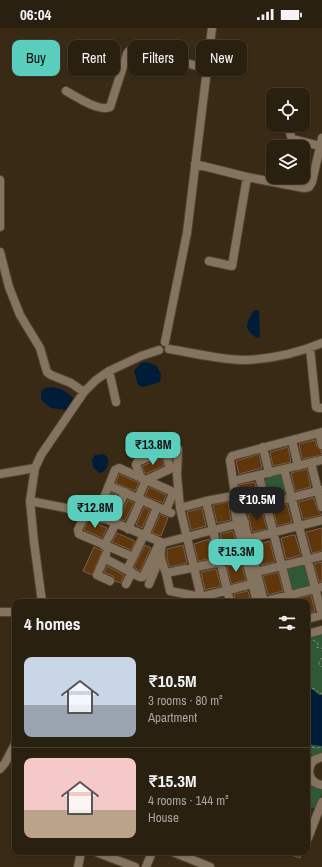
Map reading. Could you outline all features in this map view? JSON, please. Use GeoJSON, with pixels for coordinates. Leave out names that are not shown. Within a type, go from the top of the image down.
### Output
{"type":"FeatureCollection","features":[{"type":"Feature","properties":{"kind":"street"},"geometry":{"type":"LineString","coordinates":[[210,40],[212,28]]}},
{"type":"Feature","properties":{"kind":"street"},"geometry":{"type":"LineString","coordinates":[[66,91],[92,105],[104,108],[110,107],[127,54],[132,50],[196,66]]}},
{"type":"Feature","properties":{"kind":"street"},"geometry":{"type":"LineString","coordinates":[[42,599],[30,501],[35,468],[41,455],[84,392],[96,380],[109,371],[141,356],[159,350],[164,353],[167,352],[187,233],[205,76]]}},
{"type":"Feature","properties":{"kind":"street"},"geometry":{"type":"LineString","coordinates":[[195,164],[247,177],[304,188],[309,187],[312,182],[321,142],[292,139],[290,132]]}},
{"type":"Feature","properties":{"kind":"street"},"geometry":{"type":"LineString","coordinates":[[209,261],[232,266],[247,177]]}},
{"type":"Feature","properties":{"kind":"street"},"geometry":{"type":"LineString","coordinates":[[0,180],[0,227]]}},
{"type":"Feature","properties":{"kind":"street"},"geometry":{"type":"LineString","coordinates":[[0,252],[20,315],[40,348],[47,372],[71,383],[84,392]]}},
{"type":"Feature","properties":{"kind":"street"},"geometry":{"type":"LineString","coordinates":[[167,346],[223,358],[244,360],[273,357],[310,348],[322,343]]}},
{"type":"Feature","properties":{"kind":"street"},"geometry":{"type":"LineString","coordinates":[[310,348],[316,407],[322,408]]}},
{"type":"Feature","properties":{"kind":"street"},"geometry":{"type":"LineString","coordinates":[[109,371],[116,402]]}},
{"type":"Feature","properties":{"kind":"street"},"geometry":{"type":"LineString","coordinates":[[256,599],[252,584],[253,573],[234,495],[234,481],[230,457],[320,433],[322,446]]}},
{"type":"Feature","properties":{"kind":"street"},"geometry":{"type":"LineString","coordinates":[[292,440],[298,466]]}},
{"type":"Feature","properties":{"kind":"street"},"geometry":{"type":"LineString","coordinates":[[263,447],[269,473]]}},
{"type":"Feature","properties":{"kind":"street"},"geometry":{"type":"LineString","coordinates":[[178,449],[177,475],[180,508],[201,597]]}},
{"type":"Feature","properties":{"kind":"street"},"geometry":{"type":"LineString","coordinates":[[234,481],[322,460]]}},
{"type":"Feature","properties":{"kind":"street"},"geometry":{"type":"LineString","coordinates":[[312,463],[320,491],[322,506]]}},
{"type":"Feature","properties":{"kind":"street"},"geometry":{"type":"LineString","coordinates":[[0,474],[35,468]]}},
{"type":"Feature","properties":{"kind":"street"},"geometry":{"type":"LineString","coordinates":[[98,518],[115,470],[119,468],[172,492],[168,512],[110,486]]}},
{"type":"Feature","properties":{"kind":"street"},"geometry":{"type":"LineString","coordinates":[[284,469],[308,560],[319,588],[322,615],[310,618]]}},
{"type":"Feature","properties":{"kind":"street"},"geometry":{"type":"LineString","coordinates":[[259,476],[290,599],[319,588]]}},
{"type":"Feature","properties":{"kind":"street"},"geometry":{"type":"LineString","coordinates":[[128,529],[140,499],[144,479]]}},
{"type":"Feature","properties":{"kind":"street"},"geometry":{"type":"LineString","coordinates":[[241,510],[320,491]]}},
{"type":"Feature","properties":{"kind":"street"},"geometry":{"type":"LineString","coordinates":[[110,582],[96,575],[104,558],[113,524],[125,492]]}},
{"type":"Feature","properties":{"kind":"street"},"geometry":{"type":"LineString","coordinates":[[180,508],[234,495]]}},
{"type":"Feature","properties":{"kind":"street"},"geometry":{"type":"LineString","coordinates":[[234,495],[238,497],[241,510],[241,525]]}},
{"type":"Feature","properties":{"kind":"street"},"geometry":{"type":"LineString","coordinates":[[30,501],[86,512],[105,523],[128,529],[143,537]]}},
{"type":"Feature","properties":{"kind":"street"},"geometry":{"type":"LineString","coordinates":[[206,501],[229,599]]}},
{"type":"Feature","properties":{"kind":"street"},"geometry":{"type":"LineString","coordinates":[[126,584],[133,557],[157,507]]}},
{"type":"Feature","properties":{"kind":"street"},"geometry":{"type":"LineString","coordinates":[[86,512],[78,533],[107,547],[133,557]]}},
{"type":"Feature","properties":{"kind":"street"},"geometry":{"type":"LineString","coordinates":[[246,542],[300,528],[322,520]]}},
{"type":"Feature","properties":{"kind":"street"},"geometry":{"type":"LineString","coordinates":[[113,524],[161,545],[241,525]]}},
{"type":"Feature","properties":{"kind":"street"},"geometry":{"type":"LineString","coordinates":[[300,528],[322,525]]}},
{"type":"Feature","properties":{"kind":"street"},"geometry":{"type":"LineString","coordinates":[[246,542],[245,556],[263,599]]}},
{"type":"Feature","properties":{"kind":"street"},"geometry":{"type":"LineString","coordinates":[[149,584],[160,558],[161,545]]}},
{"type":"Feature","properties":{"kind":"street"},"geometry":{"type":"LineString","coordinates":[[104,558],[141,578],[144,576],[161,545]]}},
{"type":"Feature","properties":{"kind":"street"},"geometry":{"type":"LineString","coordinates":[[166,573],[245,556]]}},
{"type":"Feature","properties":{"kind":"street"},"geometry":{"type":"LineString","coordinates":[[253,573],[322,556]]}},
{"type":"Feature","properties":{"kind":"street"},"geometry":{"type":"LineString","coordinates":[[160,558],[166,573],[170,591],[201,597],[252,584]]}},
{"type":"Feature","properties":{"kind":"street"},"geometry":{"type":"LineString","coordinates":[[0,612],[12,612]]}},
{"type":"Feature","properties":{"kind":"street"},"geometry":{"type":"LineString","coordinates":[[310,636],[322,630]]}},
{"type":"Feature","properties":{"kind":"street"},"geometry":{"type":"LineString","coordinates":[[0,769],[12,750]]}},
{"type":"Feature","properties":{"kind":"street"},"geometry":{"type":"LineString","coordinates":[[310,762],[322,758]]}},
{"type":"Feature","properties":{"kind":"street"},"geometry":{"type":"LineString","coordinates":[[310,777],[316,784],[322,785]]}},
{"type":"Feature","properties":{"kind":"street"},"geometry":{"type":"LineString","coordinates":[[310,822],[320,812],[322,802]]}},
{"type":"Feature","properties":{"kind":"street"},"geometry":{"type":"LineString","coordinates":[[78,867],[80,855]]}},
{"type":"Feature","properties":{"kind":"street"},"geometry":{"type":"LineString","coordinates":[[104,855],[135,867]]}},
{"type":"Feature","properties":{"kind":"street"},"geometry":{"type":"LineString","coordinates":[[146,867],[148,866],[151,855]]}},
{"type":"Feature","properties":{"kind":"street"},"geometry":{"type":"LineString","coordinates":[[180,855],[210,867]]}},
{"type":"Feature","properties":{"kind":"path"},"geometry":{"type":"LineString","coordinates":[[310,638],[316,641],[318,644],[317,648],[320,647],[322,649]]}},
{"type":"Feature","properties":{"kind":"path"},"geometry":{"type":"LineString","coordinates":[[322,658],[318,661],[322,667]]}},
{"type":"Feature","properties":{"kind":"path"},"geometry":{"type":"LineString","coordinates":[[310,688],[315,688],[320,694],[322,693]]}},
{"type":"Feature","properties":{"kind":"path"},"geometry":{"type":"LineString","coordinates":[[310,747],[322,747]]}},
{"type":"Feature","properties":{"kind":"green space"},"geometry":{"type":"Polygon","coordinates":[[[284,471],[290,497],[266,503],[260,477],[284,471]]]}},
{"type":"Feature","properties":{"kind":"green space"},"geometry":{"type":"Polygon","coordinates":[[[307,562],[314,588],[290,593],[283,567],[307,562]]]}},
{"type":"Feature","properties":{"kind":"green space"},"geometry":{"type":"Polygon","coordinates":[[[322,633],[322,755],[310,754],[310,635],[322,633]]]}},
{"type":"Feature","properties":{"kind":"green space"},"geometry":{"type":"Polygon","coordinates":[[[310,777],[322,789],[322,794],[317,809],[310,807],[310,777]]]}},
{"type":"Feature","properties":{"kind":"water"},"geometry":{"type":"Polygon","coordinates":[[[255,310],[259,310],[260,337],[257,338],[250,332],[247,326],[251,315],[255,310]]]}},
{"type":"Feature","properties":{"kind":"water"},"geometry":{"type":"Polygon","coordinates":[[[147,362],[157,366],[161,374],[160,382],[143,387],[138,385],[134,371],[141,363],[147,362]]]}},
{"type":"Feature","properties":{"kind":"water"},"geometry":{"type":"Polygon","coordinates":[[[51,387],[63,390],[73,398],[70,406],[66,410],[51,408],[41,400],[41,392],[45,388],[51,387]]]}},
{"type":"Feature","properties":{"kind":"water"},"geometry":{"type":"Polygon","coordinates":[[[104,454],[108,458],[108,464],[104,472],[99,473],[93,467],[92,459],[95,455],[104,454]]]}},
{"type":"Feature","properties":{"kind":"water"},"geometry":{"type":"Polygon","coordinates":[[[310,689],[312,689],[319,695],[322,695],[322,746],[310,744],[310,689]]]}},
{"type":"Feature","properties":{"kind":"building"},"geometry":{"type":"Polygon","coordinates":[[[315,440],[317,447],[321,450],[322,455],[302,459],[299,444],[315,440]]]}},
{"type":"Feature","properties":{"kind":"building"},"geometry":{"type":"Polygon","coordinates":[[[288,447],[291,462],[273,466],[270,452],[288,447]]]}},
{"type":"Feature","properties":{"kind":"building"},"geometry":{"type":"Polygon","coordinates":[[[259,454],[262,468],[239,474],[236,461],[259,454]]]}},
{"type":"Feature","properties":{"kind":"building"},"geometry":{"type":"Polygon","coordinates":[[[162,458],[164,466],[145,474],[142,466],[162,458]]]}},
{"type":"Feature","properties":{"kind":"building"},"geometry":{"type":"Polygon","coordinates":[[[307,469],[311,487],[295,491],[291,473],[307,469]]]}},
{"type":"Feature","properties":{"kind":"building"},"geometry":{"type":"Polygon","coordinates":[[[119,474],[139,483],[135,491],[116,483],[119,474]]]}},
{"type":"Feature","properties":{"kind":"building"},"geometry":{"type":"Polygon","coordinates":[[[255,482],[259,500],[245,503],[240,492],[239,485],[255,482]]]}},
{"type":"Feature","properties":{"kind":"building"},"geometry":{"type":"Polygon","coordinates":[[[149,487],[166,495],[163,503],[145,496],[149,487]]]}},
{"type":"Feature","properties":{"kind":"building"},"geometry":{"type":"Polygon","coordinates":[[[112,493],[117,495],[109,514],[104,513],[112,493]]]}},
{"type":"Feature","properties":{"kind":"building"},"geometry":{"type":"Polygon","coordinates":[[[314,498],[317,509],[322,515],[303,519],[298,502],[314,498]]]}},
{"type":"Feature","properties":{"kind":"building"},"geometry":{"type":"Polygon","coordinates":[[[128,500],[134,503],[125,521],[119,519],[128,500]]]}},
{"type":"Feature","properties":{"kind":"building"},"geometry":{"type":"Polygon","coordinates":[[[228,502],[231,520],[217,523],[213,505],[228,502]]]}},
{"type":"Feature","properties":{"kind":"building"},"geometry":{"type":"Polygon","coordinates":[[[287,504],[292,522],[277,526],[273,508],[287,504]]]}},
{"type":"Feature","properties":{"kind":"building"},"geometry":{"type":"Polygon","coordinates":[[[144,507],[150,510],[142,528],[136,525],[144,507]]]}},
{"type":"Feature","properties":{"kind":"building"},"geometry":{"type":"Polygon","coordinates":[[[202,508],[206,526],[191,530],[187,512],[202,508]]]}},
{"type":"Feature","properties":{"kind":"building"},"geometry":{"type":"Polygon","coordinates":[[[262,510],[267,529],[252,532],[248,514],[262,510]]]}},
{"type":"Feature","properties":{"kind":"building"},"geometry":{"type":"Polygon","coordinates":[[[160,514],[168,518],[161,536],[152,533],[160,514]]]}},
{"type":"Feature","properties":{"kind":"building"},"geometry":{"type":"Polygon","coordinates":[[[88,520],[107,528],[102,538],[84,530],[88,520]]]}},
{"type":"Feature","properties":{"kind":"building"},"geometry":{"type":"Polygon","coordinates":[[[322,528],[322,551],[312,553],[306,532],[322,528]]]}},
{"type":"Feature","properties":{"kind":"building"},"geometry":{"type":"Polygon","coordinates":[[[233,531],[238,552],[225,555],[220,534],[233,531]]]}},
{"type":"Feature","properties":{"kind":"building"},"geometry":{"type":"Polygon","coordinates":[[[117,533],[135,541],[131,550],[112,542],[117,533]]]}},
{"type":"Feature","properties":{"kind":"building"},"geometry":{"type":"Polygon","coordinates":[[[295,535],[301,555],[286,559],[281,538],[295,535]]]}},
{"type":"Feature","properties":{"kind":"building"},"geometry":{"type":"Polygon","coordinates":[[[209,539],[214,558],[198,561],[194,544],[209,539]]]}},
{"type":"Feature","properties":{"kind":"building"},"geometry":{"type":"Polygon","coordinates":[[[270,541],[275,562],[260,565],[255,545],[270,541]]]}},
{"type":"Feature","properties":{"kind":"building"},"geometry":{"type":"Polygon","coordinates":[[[145,545],[151,548],[140,571],[134,567],[145,545]]]}},
{"type":"Feature","properties":{"kind":"building"},"geometry":{"type":"Polygon","coordinates":[[[183,545],[187,563],[169,567],[167,549],[183,545]]]}},
{"type":"Feature","properties":{"kind":"building"},"geometry":{"type":"Polygon","coordinates":[[[94,547],[102,551],[92,575],[83,571],[94,547]]]}},
{"type":"Feature","properties":{"kind":"building"},"geometry":{"type":"Polygon","coordinates":[[[322,562],[322,582],[319,582],[314,564],[322,562]]]}},
{"type":"Feature","properties":{"kind":"building"},"geometry":{"type":"Polygon","coordinates":[[[241,563],[246,580],[231,584],[227,566],[241,563]]]}},
{"type":"Feature","properties":{"kind":"building"},"geometry":{"type":"Polygon","coordinates":[[[107,566],[124,575],[121,583],[115,581],[113,576],[104,572],[107,566]]]}},
{"type":"Feature","properties":{"kind":"building"},"geometry":{"type":"Polygon","coordinates":[[[216,569],[221,586],[205,590],[201,572],[216,569]]]}},
{"type":"Feature","properties":{"kind":"building"},"geometry":{"type":"Polygon","coordinates":[[[278,572],[283,591],[268,595],[263,576],[278,572]]]}},
{"type":"Feature","properties":{"kind":"building"},"geometry":{"type":"Polygon","coordinates":[[[248,591],[250,599],[235,599],[234,594],[248,591]]]}},
{"type":"Feature","properties":{"kind":"building"},"geometry":{"type":"Polygon","coordinates":[[[311,595],[315,611],[310,612],[310,599],[296,599],[311,595]]]}},
{"type":"Feature","properties":{"kind":"building"},"geometry":{"type":"Polygon","coordinates":[[[291,855],[301,855],[300,858],[291,855]]]}}]}
